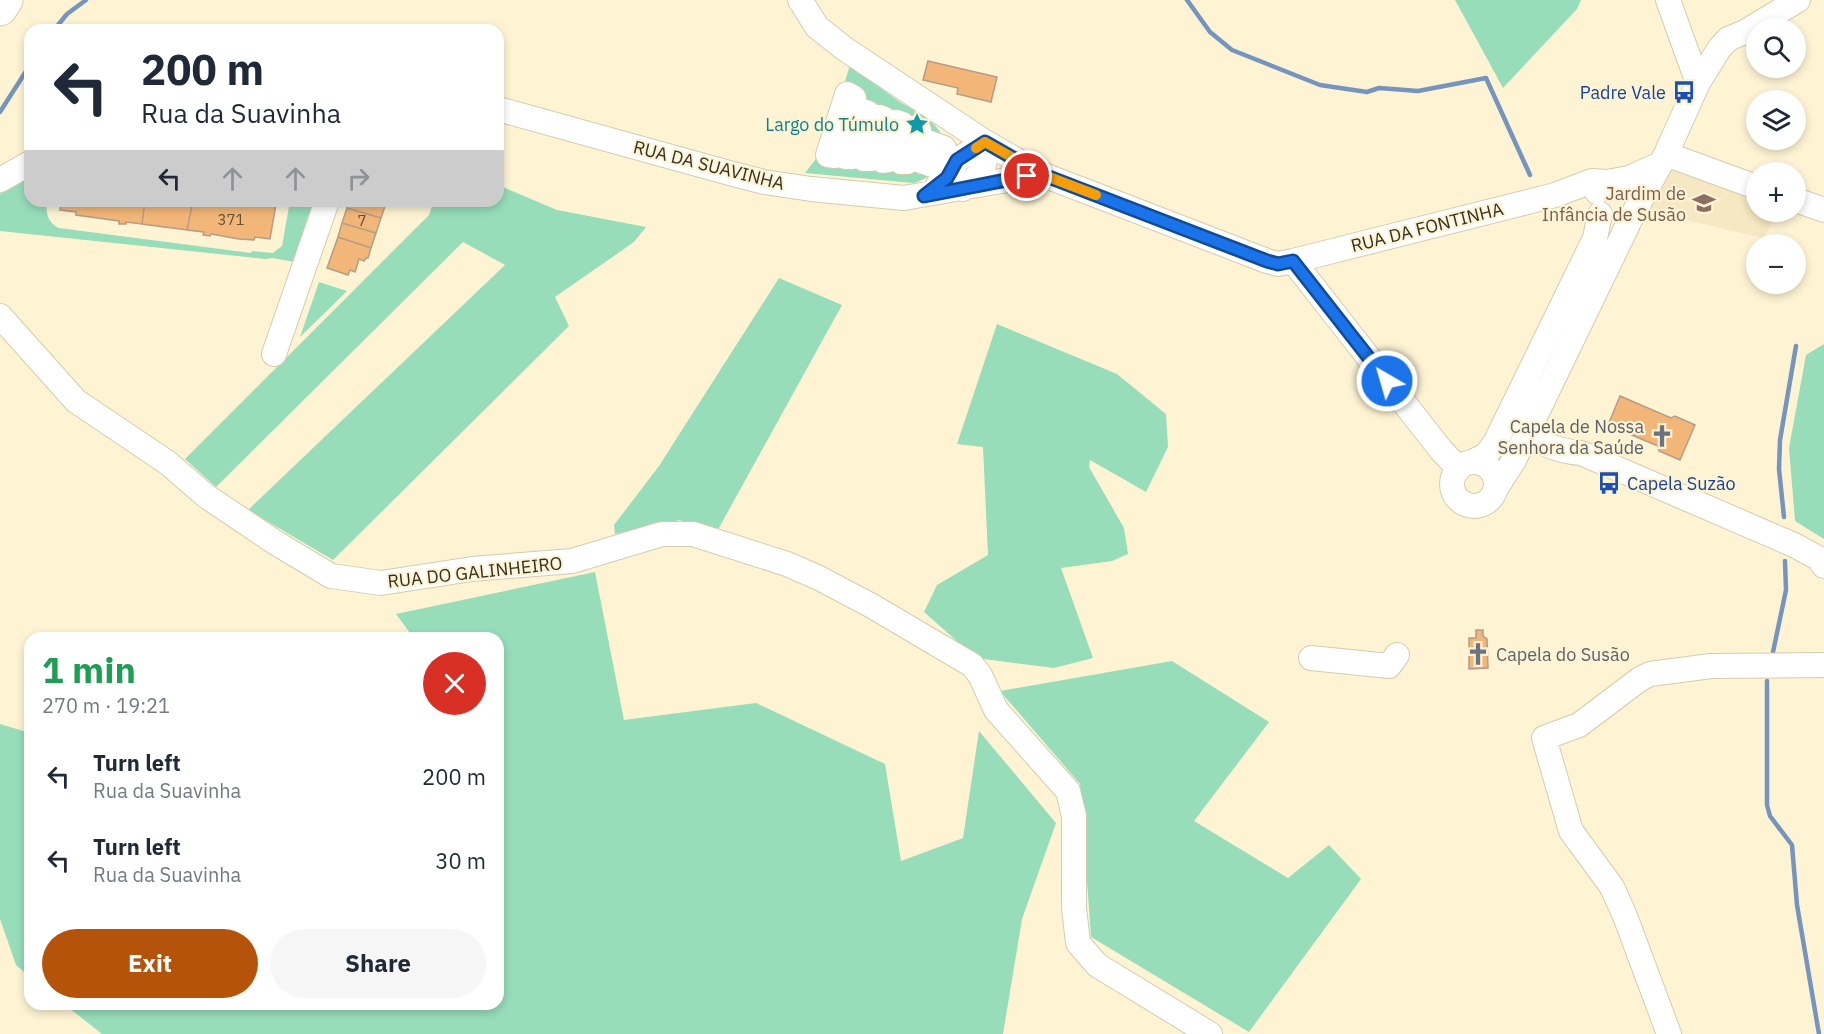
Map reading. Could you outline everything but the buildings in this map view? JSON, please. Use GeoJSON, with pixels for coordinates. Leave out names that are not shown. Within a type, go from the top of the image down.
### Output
{"type":"FeatureCollection","features":[{"type":"Feature","properties":{"kind":"highway"},"geometry":{"type":"LineString","coordinates":[[0,9],[6,0]]}},
{"type":"Feature","properties":{"kind":"street","name":"RUA DA FONTINHA"},"geometry":{"type":"LineString","coordinates":[[800,0],[817,27],[953,121],[1041,174],[1278,264],[1561,193],[1592,182],[1614,181],[1662,160]]}},
{"type":"Feature","properties":{"kind":"street"},"geometry":{"type":"LineString","coordinates":[[1668,0],[1698,83]]}},
{"type":"Feature","properties":{"kind":"street"},"geometry":{"type":"LineString","coordinates":[[1561,193],[1586,200],[1598,211],[1608,221],[1628,219],[1635,210],[1636,194],[1633,188],[1614,181],[1597,191],[1598,211],[1595,238],[1526,381],[1495,443],[1452,482],[1456,496],[1466,505],[1480,505],[1492,497],[1533,431],[1635,210],[1662,160],[1698,83],[1719,49],[1728,39],[1745,32],[1798,0]]}},
{"type":"Feature","properties":{"kind":"street"},"geometry":{"type":"LineString","coordinates":[[948,164],[944,148],[916,138],[919,130],[913,128],[909,141],[897,137],[902,124],[896,122],[891,134],[880,130],[884,118],[879,117],[875,128],[863,124],[868,113],[862,111],[858,120],[848,116],[854,98],[847,94],[828,155],[835,156],[842,132],[853,135],[846,157],[853,157],[859,136],[871,139],[864,159],[871,159],[877,141],[889,144],[883,161],[889,160],[894,145],[906,149],[901,162],[908,162],[909,157],[948,164],[985,142],[986,163],[975,179],[963,189]]}},
{"type":"Feature","properties":{"kind":"street","name":"RUA DA SUAVINHA"},"geometry":{"type":"LineString","coordinates":[[504,111],[764,182],[904,198],[1041,174]]}},
{"type":"Feature","properties":{"kind":"street"},"geometry":{"type":"LineString","coordinates":[[924,196],[947,178],[953,121]]}},
{"type":"Feature","properties":{"kind":"street"},"geometry":{"type":"LineString","coordinates":[[1662,160],[1746,184]]}},
{"type":"Feature","properties":{"kind":"street"},"geometry":{"type":"LineString","coordinates":[[0,180],[24,166]]}},
{"type":"Feature","properties":{"kind":"street"},"geometry":{"type":"LineString","coordinates":[[1806,204],[1824,210]]}},
{"type":"Feature","properties":{"kind":"street"},"geometry":{"type":"LineString","coordinates":[[274,354],[325,207]]}},
{"type":"Feature","properties":{"kind":"street"},"geometry":{"type":"LineString","coordinates":[[1293,261],[1441,450],[1479,463],[1491,470],[1496,483],[1495,490]]}},
{"type":"Feature","properties":{"kind":"street","name":"RUA DO GALINHEIRO"},"geometry":{"type":"LineString","coordinates":[[0,316],[76,400],[168,463],[206,496],[276,543],[331,576],[381,582],[472,569],[572,561],[662,534],[693,534],[787,564],[819,578],[872,606],[972,665],[980,675],[996,710],[1068,791],[1074,816],[1074,908],[1078,943],[1097,965],[1210,1034]]}},
{"type":"Feature","properties":{"kind":"street"},"geometry":{"type":"LineString","coordinates":[[1526,381],[1527,396],[1519,415],[1533,431]]}},
{"type":"Feature","properties":{"kind":"street"},"geometry":{"type":"LineString","coordinates":[[1472,462],[1502,446],[1511,430],[1533,431],[1794,545],[1818,558],[1824,566]]}},
{"type":"Feature","properties":{"kind":"street"},"geometry":{"type":"LineString","coordinates":[[1311,658],[1389,666],[1397,655]]}},
{"type":"Feature","properties":{"kind":"street"},"geometry":{"type":"LineString","coordinates":[[1669,1034],[1662,1010],[1616,897],[1570,831],[1544,738],[1579,725],[1650,674],[1712,666],[1824,665]]}},
{"type":"Feature","properties":{"kind":"shaded area","name":"Jardim de Infância de Susão"},"geometry":{"type":"Polygon","coordinates":[[[1673,171],[1746,192],[1746,222],[1773,222],[1765,234],[1746,234],[1647,211],[1666,173],[1673,171]]]}},
{"type":"Feature","properties":{"kind":"green space"},"geometry":{"type":"Polygon","coordinates":[[[1455,0],[1581,0],[1577,9],[1503,88],[1455,0]]]}},
{"type":"Feature","properties":{"kind":"green space","name":"Largo do Túmulo"},"geometry":{"type":"Polygon","coordinates":[[[850,65],[856,67],[888,94],[928,119],[939,131],[943,138],[935,167],[928,177],[913,183],[805,173],[825,147],[850,65]]]}},
{"type":"Feature","properties":{"kind":"green space"},"geometry":{"type":"Polygon","coordinates":[[[24,180],[24,207],[46,207],[48,217],[59,228],[251,253],[252,251],[273,253],[282,246],[289,207],[318,207],[300,263],[272,258],[0,231],[0,194],[24,180]]]}},
{"type":"Feature","properties":{"kind":"green space"},"geometry":{"type":"Polygon","coordinates":[[[504,188],[557,210],[646,227],[634,242],[555,297],[569,326],[333,560],[248,510],[505,265],[463,242],[216,487],[185,459],[429,215],[432,207],[504,207],[504,188]]]}},
{"type":"Feature","properties":{"kind":"green space"},"geometry":{"type":"Polygon","coordinates":[[[779,278],[842,305],[715,535],[680,520],[615,534],[614,525],[659,466],[779,278]]]}},
{"type":"Feature","properties":{"kind":"green space"},"geometry":{"type":"Polygon","coordinates":[[[319,282],[347,291],[300,337],[319,282]]]}},
{"type":"Feature","properties":{"kind":"green space"},"geometry":{"type":"Polygon","coordinates":[[[997,324],[1117,374],[1166,414],[1168,447],[1146,492],[1090,460],[1089,467],[1124,528],[1128,554],[1112,561],[1061,568],[1093,658],[1054,668],[976,658],[924,612],[937,585],[988,555],[983,447],[957,444],[997,324]]]}},
{"type":"Feature","properties":{"kind":"green space"},"geometry":{"type":"Polygon","coordinates":[[[1824,344],[1824,539],[1795,521],[1789,448],[1806,355],[1824,344]]]}},
{"type":"Feature","properties":{"kind":"green space"},"geometry":{"type":"Polygon","coordinates":[[[595,572],[624,720],[756,703],[885,764],[901,861],[963,838],[979,731],[1056,823],[1022,919],[1003,1034],[102,1034],[72,1010],[504,1010],[504,632],[409,632],[396,614],[595,572]]]}},
{"type":"Feature","properties":{"kind":"green space"},"geometry":{"type":"Polygon","coordinates":[[[1172,661],[1269,722],[1194,821],[1288,878],[1329,845],[1361,879],[1249,1032],[1091,937],[1080,784],[1000,691],[1172,661]]]}},
{"type":"Feature","properties":{"kind":"green space"},"geometry":{"type":"Polygon","coordinates":[[[0,724],[24,731],[24,972],[16,965],[0,919],[0,724]]]}},
{"type":"Feature","properties":{"kind":"waterway"},"geometry":{"type":"LineString","coordinates":[[59,24],[67,14],[86,0]]}},
{"type":"Feature","properties":{"kind":"waterway"},"geometry":{"type":"LineString","coordinates":[[1187,0],[1210,32],[1232,50],[1320,85],[1367,92],[1379,88],[1418,91],[1486,78],[1530,175]]}},
{"type":"Feature","properties":{"kind":"waterway"},"geometry":{"type":"LineString","coordinates":[[0,112],[24,74]]}},
{"type":"Feature","properties":{"kind":"waterway"},"geometry":{"type":"LineString","coordinates":[[1784,517],[1779,469],[1780,440],[1796,346]]}},
{"type":"Feature","properties":{"kind":"waterway"},"geometry":{"type":"LineString","coordinates":[[1773,652],[1786,590],[1785,561]]}},
{"type":"Feature","properties":{"kind":"waterway"},"geometry":{"type":"LineString","coordinates":[[1767,681],[1767,805],[1770,816],[1792,845],[1797,905],[1819,1034]]}},
{"type":"Feature","properties":{"kind":"slow traffic"},"geometry":{"type":"LineString","coordinates":[[976,148],[985,142],[1041,174],[1096,195]]}},
{"type":"Feature","properties":{"kind":"place","name":"Padre Vale"},"geometry":{"type":"Point","coordinates":[1684,92]}},
{"type":"Feature","properties":{"kind":"place","name":"Largo do Túmulo"},"geometry":{"type":"Point","coordinates":[917,124]}},
{"type":"Feature","properties":{"kind":"place","name":"Jardim de Infância de Susão"},"geometry":{"type":"Point","coordinates":[1704,203]}},
{"type":"Feature","properties":{"kind":"place","name":"Capela de Nossa Senhora da Saúde"},"geometry":{"type":"Point","coordinates":[1662,436]}},
{"type":"Feature","properties":{"kind":"place","name":"Capela Suzão"},"geometry":{"type":"Point","coordinates":[1609,483]}},
{"type":"Feature","properties":{"kind":"place","name":"Capela do Susão"},"geometry":{"type":"Point","coordinates":[1478,654]}},
{"type":"Feature","properties":{"kind":"route"},"geometry":{"type":"LineString","coordinates":[[1027,176],[924,196],[947,178],[957,160],[985,142],[1041,174],[1267,261],[1278,264],[1293,261],[1387,381]]}}]}
